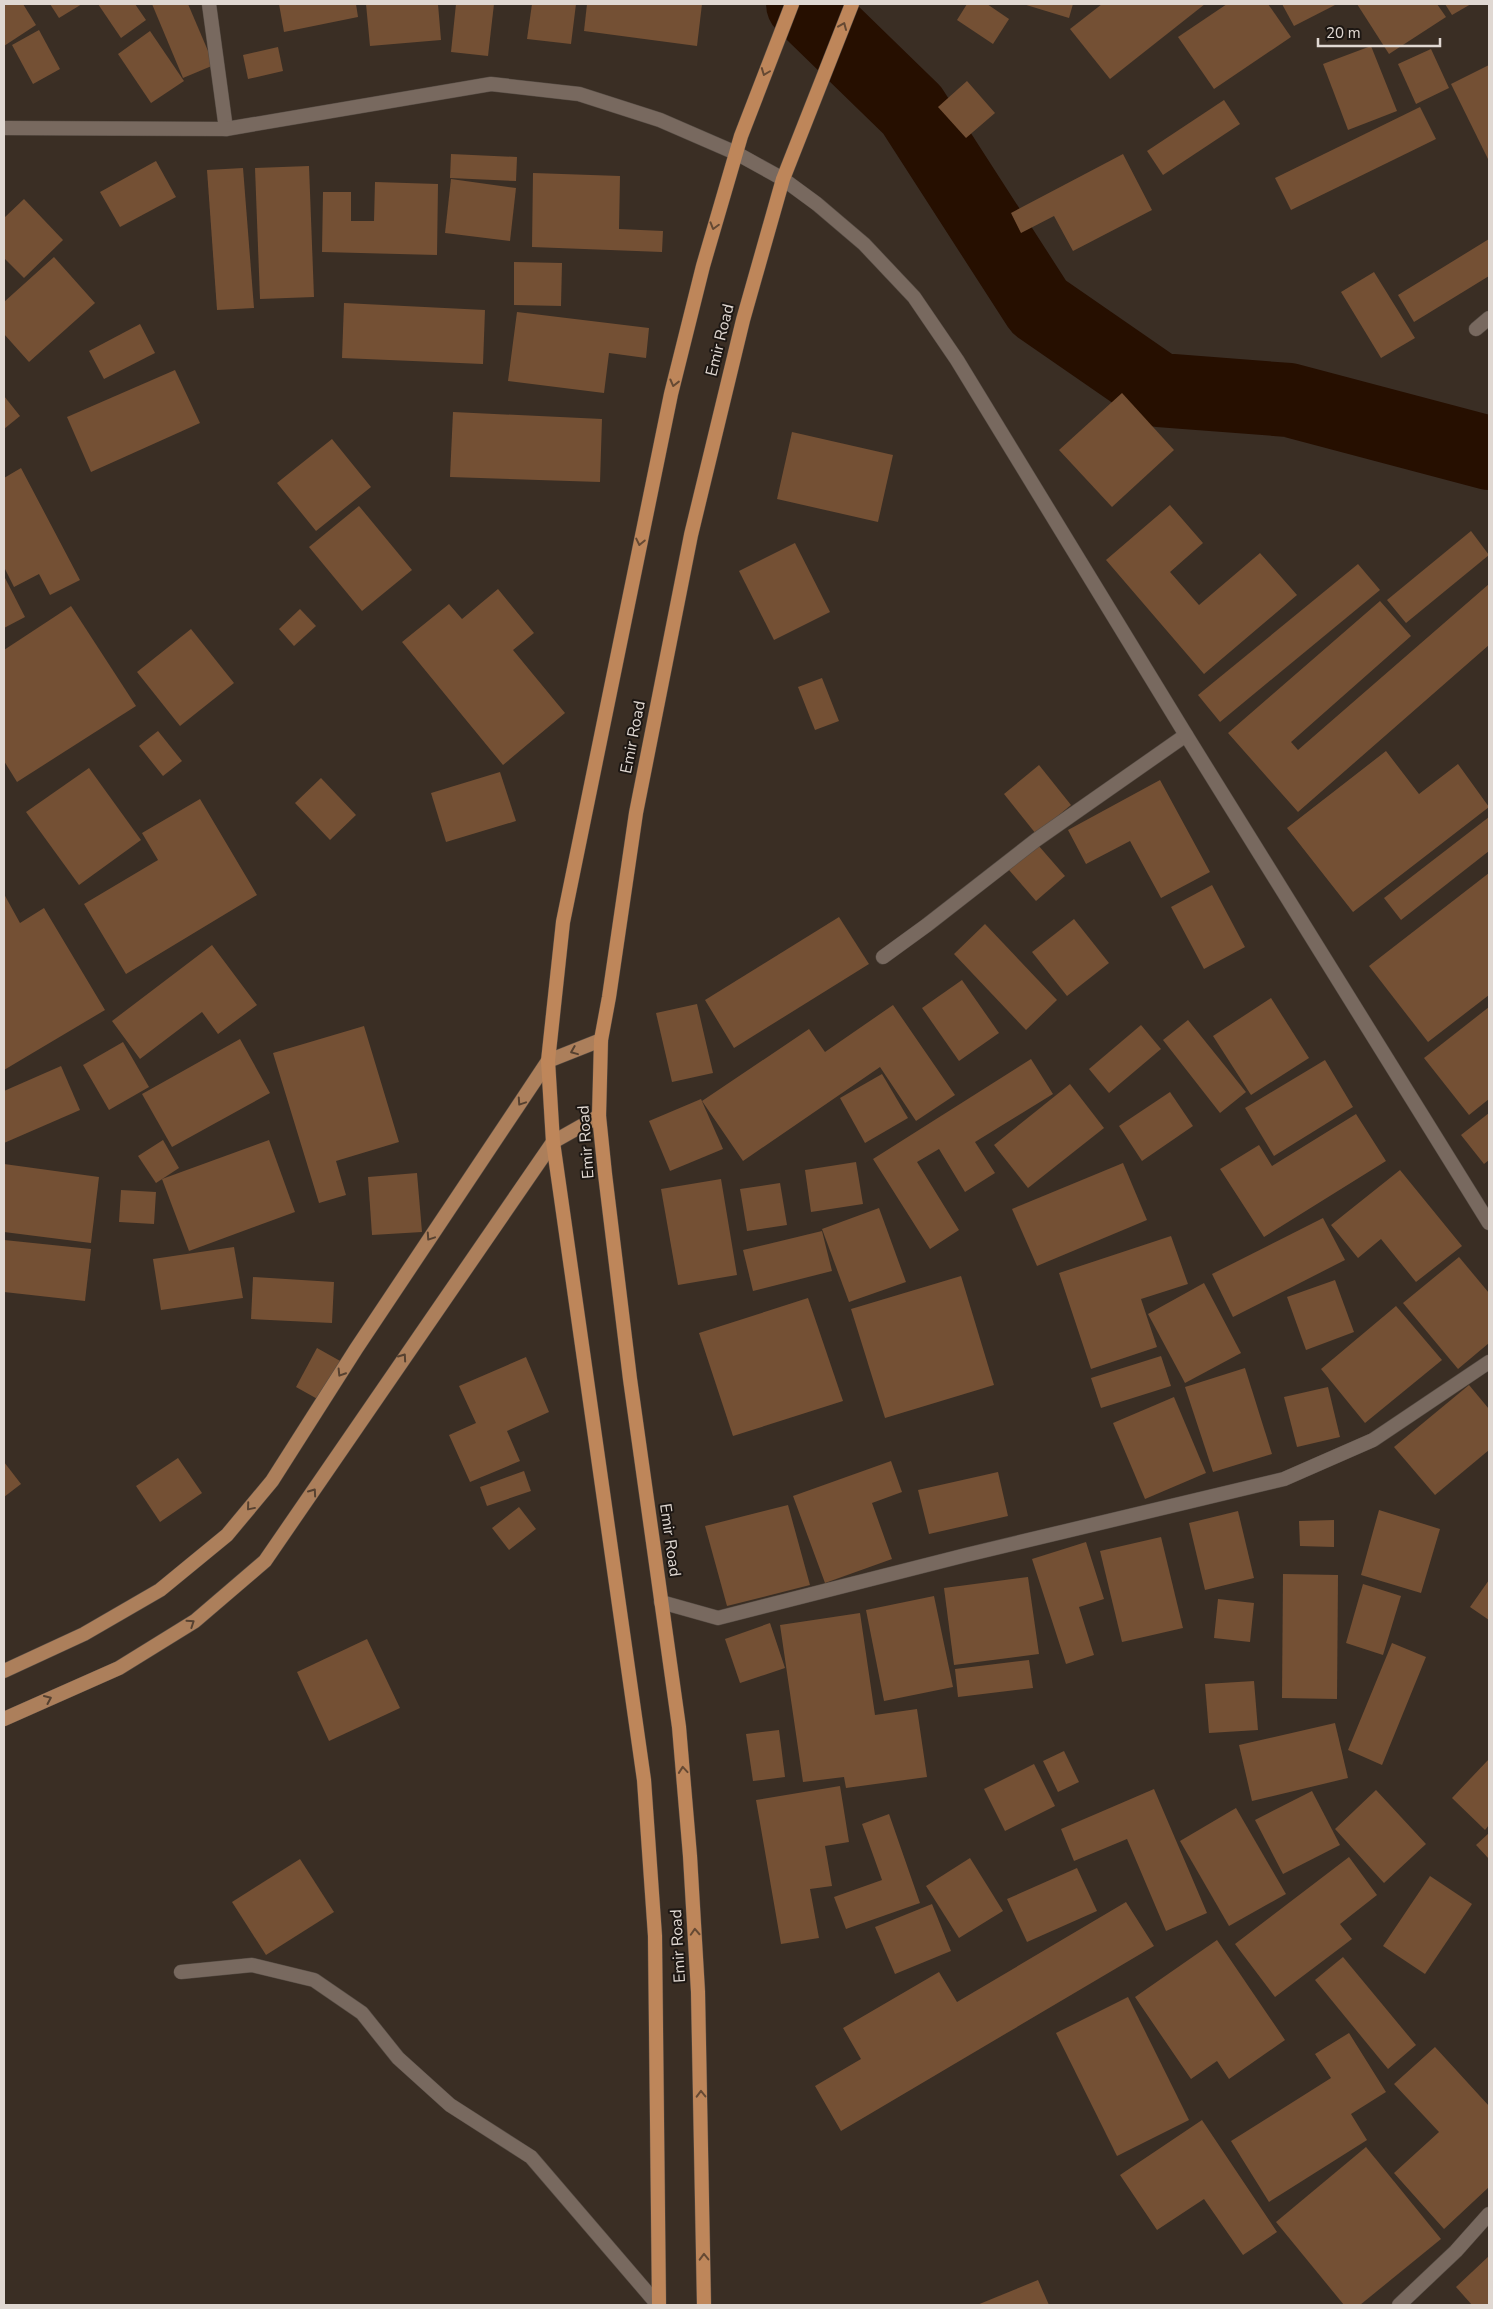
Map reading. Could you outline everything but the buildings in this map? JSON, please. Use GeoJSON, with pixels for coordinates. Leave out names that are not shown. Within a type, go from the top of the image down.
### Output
{"type":"FeatureCollection","features":[{"type":"Feature","properties":{"kind":"highway","name":"Emir Road"},"geometry":{"type":"LineString","coordinates":[[658,2305],[655,1936],[644,1780],[553,1142],[548,1061],[563,922],[667,414],[703,266],[736,153],[792,4]]}},
{"type":"Feature","properties":{"kind":"highway","name":"Emir Road"},"geometry":{"type":"LineString","coordinates":[[704,2305],[698,1992],[691,1866],[679,1727],[630,1379],[599,1116],[601,1040],[636,813],[691,535],[743,320],[783,179],[852,4]]}},
{"type":"Feature","properties":{"kind":"main road"},"geometry":{"type":"LineString","coordinates":[[4,1671],[84,1634],[160,1590],[227,1536],[272,1481],[356,1349],[548,1061],[601,1040]]}},
{"type":"Feature","properties":{"kind":"main road"},"geometry":{"type":"LineString","coordinates":[[4,1719],[119,1668],[136,1658],[195,1621],[265,1561],[553,1142],[599,1116]]}},
{"type":"Feature","properties":{"kind":"street"},"geometry":{"type":"LineString","coordinates":[[208,4],[226,129]]}},
{"type":"Feature","properties":{"kind":"street"},"geometry":{"type":"LineString","coordinates":[[4,128],[226,129],[491,84],[579,94],[660,120],[736,153],[783,179],[817,204],[864,244],[914,297],[957,360],[1186,735],[1489,1223]]}},
{"type":"Feature","properties":{"kind":"street"},"geometry":{"type":"LineString","coordinates":[[1476,330],[1489,318]]}},
{"type":"Feature","properties":{"kind":"street"},"geometry":{"type":"LineString","coordinates":[[883,957],[1036,840],[1186,735]]}},
{"type":"Feature","properties":{"kind":"street"},"geometry":{"type":"LineString","coordinates":[[661,1602],[718,1618],[975,1552],[1284,1479],[1373,1440],[1489,1362]]}},
{"type":"Feature","properties":{"kind":"street"},"geometry":{"type":"LineString","coordinates":[[181,1972],[252,1965],[314,1980],[362,2012],[398,2058],[450,2105],[531,2157],[658,2305]]}},
{"type":"Feature","properties":{"kind":"street"},"geometry":{"type":"LineString","coordinates":[[1399,2305],[1456,2251],[1489,2214]]}},
{"type":"Feature","properties":{"kind":"waterway"},"geometry":{"type":"LineString","coordinates":[[803,4],[912,110],[1039,307],[1159,390],[1289,400],[1489,453]]}}]}
